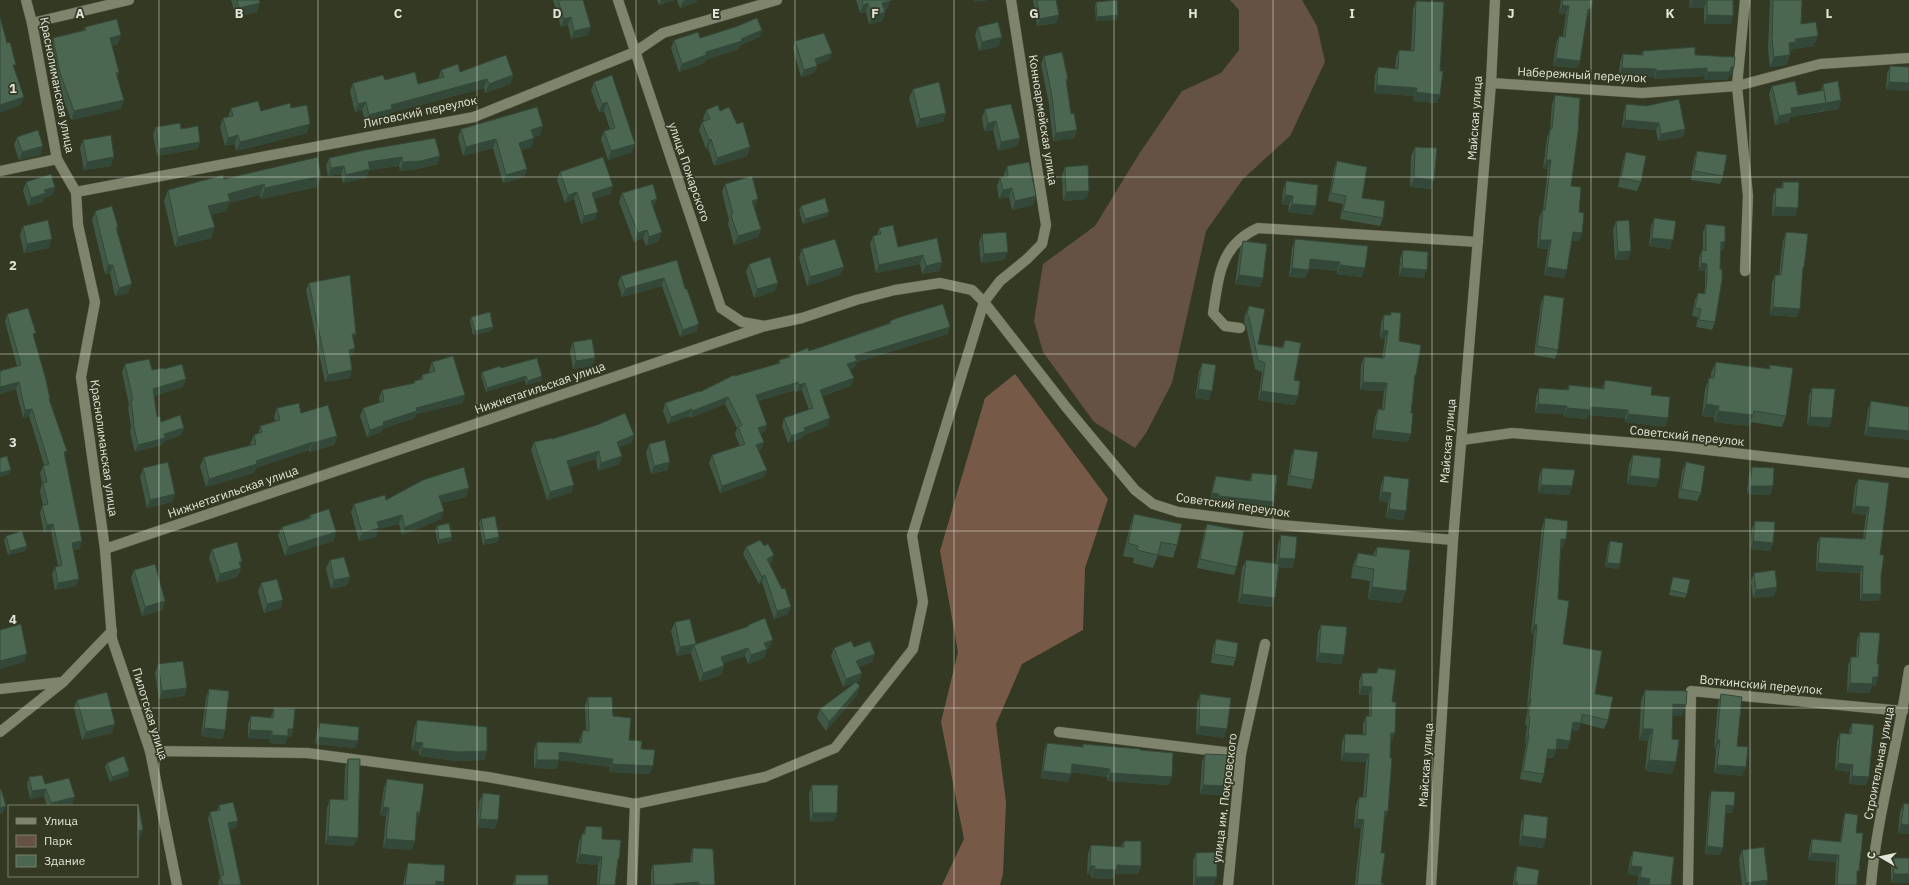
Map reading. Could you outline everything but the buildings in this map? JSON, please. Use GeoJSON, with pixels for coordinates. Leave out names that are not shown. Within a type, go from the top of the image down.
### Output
{"type":"FeatureCollection","features":[{"type":"Feature","properties":{"kind":"street","name":"Краснолиманская улица"},"geometry":{"type":"LineString","coordinates":[[26,0],[32,23],[57,159],[76,192],[78,225],[95,302],[81,377],[105,549]]}},
{"type":"Feature","properties":{"kind":"street"},"geometry":{"type":"LineString","coordinates":[[32,23],[129,0]]}},
{"type":"Feature","properties":{"kind":"street","name":"улица Пожарского"},"geometry":{"type":"LineString","coordinates":[[618,0],[721,308],[742,322],[765,326]]}},
{"type":"Feature","properties":{"kind":"street","name":"Лиговский переулок"},"geometry":{"type":"LineString","coordinates":[[76,192],[474,117],[635,52],[663,33],[777,0]]}},
{"type":"Feature","properties":{"kind":"street","name":"Конноармейская улица"},"geometry":{"type":"LineString","coordinates":[[984,302],[1000,280],[1042,244],[1046,225],[1011,0]]}},
{"type":"Feature","properties":{"kind":"street","name":"Майская улица"},"geometry":{"type":"LineString","coordinates":[[1431,885],[1453,540],[1491,83],[1495,0]]}},
{"type":"Feature","properties":{"kind":"street"},"geometry":{"type":"LineString","coordinates":[[1745,0],[1737,86],[1748,196],[1745,271]]}},
{"type":"Feature","properties":{"kind":"street","name":"Набережный переулок"},"geometry":{"type":"LineString","coordinates":[[1491,83],[1642,93],[1737,86],[1820,64],[1909,58]]}},
{"type":"Feature","properties":{"kind":"street"},"geometry":{"type":"LineString","coordinates":[[0,171],[57,159]]}},
{"type":"Feature","properties":{"kind":"street"},"geometry":{"type":"LineString","coordinates":[[1240,328],[1225,326],[1213,313],[1220,273],[1229,250],[1246,234],[1258,228],[1478,242]]}},
{"type":"Feature","properties":{"kind":"street","name":"Нижнетагильская улица"},"geometry":{"type":"LineString","coordinates":[[105,549],[765,326],[802,318],[856,300],[894,290],[940,283],[972,290],[984,302]]}},
{"type":"Feature","properties":{"kind":"street"},"geometry":{"type":"LineString","coordinates":[[150,751],[307,753],[488,777],[634,804],[765,777],[835,748],[913,649],[923,602],[912,536],[984,302]]}},
{"type":"Feature","properties":{"kind":"street","name":"Советский переулок"},"geometry":{"type":"LineString","coordinates":[[984,302],[1066,407],[1135,490],[1153,504],[1178,512],[1281,526],[1453,540]]}},
{"type":"Feature","properties":{"kind":"street","name":"Советский переулок"},"geometry":{"type":"LineString","coordinates":[[1462,440],[1512,433],[1673,446],[1909,473]]}},
{"type":"Feature","properties":{"kind":"street","name":"Пилотская улица"},"geometry":{"type":"LineString","coordinates":[[105,549],[112,639],[150,751],[177,885]]}},
{"type":"Feature","properties":{"kind":"street"},"geometry":{"type":"LineString","coordinates":[[0,732],[63,682],[112,631]]}},
{"type":"Feature","properties":{"kind":"street","name":"улица им. Покровского"},"geometry":{"type":"LineString","coordinates":[[1228,885],[1241,754],[1265,644]]}},
{"type":"Feature","properties":{"kind":"street","name":"Строительная улица"},"geometry":{"type":"LineString","coordinates":[[1871,885],[1873,859],[1903,711],[1909,670]]}},
{"type":"Feature","properties":{"kind":"street"},"geometry":{"type":"LineString","coordinates":[[0,689],[63,682]]}},
{"type":"Feature","properties":{"kind":"street","name":"Воткинский переулок"},"geometry":{"type":"LineString","coordinates":[[1688,885],[1691,691],[1903,711]]}},
{"type":"Feature","properties":{"kind":"street"},"geometry":{"type":"LineString","coordinates":[[1059,732],[1241,754]]}},
{"type":"Feature","properties":{"kind":"street"},"geometry":{"type":"LineString","coordinates":[[632,885],[634,804]]}},
{"type":"Feature","properties":{"kind":"green space"},"geometry":{"type":"Polygon","coordinates":[[[1230,0],[1302,0],[1317,26],[1325,62],[1290,136],[1243,179],[1206,231],[1172,383],[1146,433],[1135,448],[1094,422],[1043,352],[1034,321],[1043,264],[1095,226],[1139,154],[1182,91],[1221,73],[1239,50],[1239,10],[1230,0]]]}},
{"type":"Feature","properties":{"kind":"shaded area"},"geometry":{"type":"Polygon","coordinates":[[[1015,374],[1108,499],[1085,568],[1083,630],[1022,664],[996,724],[1006,802],[1003,874],[1000,885],[942,885],[964,839],[941,722],[958,652],[940,551],[985,398],[1015,374]]]}}]}
